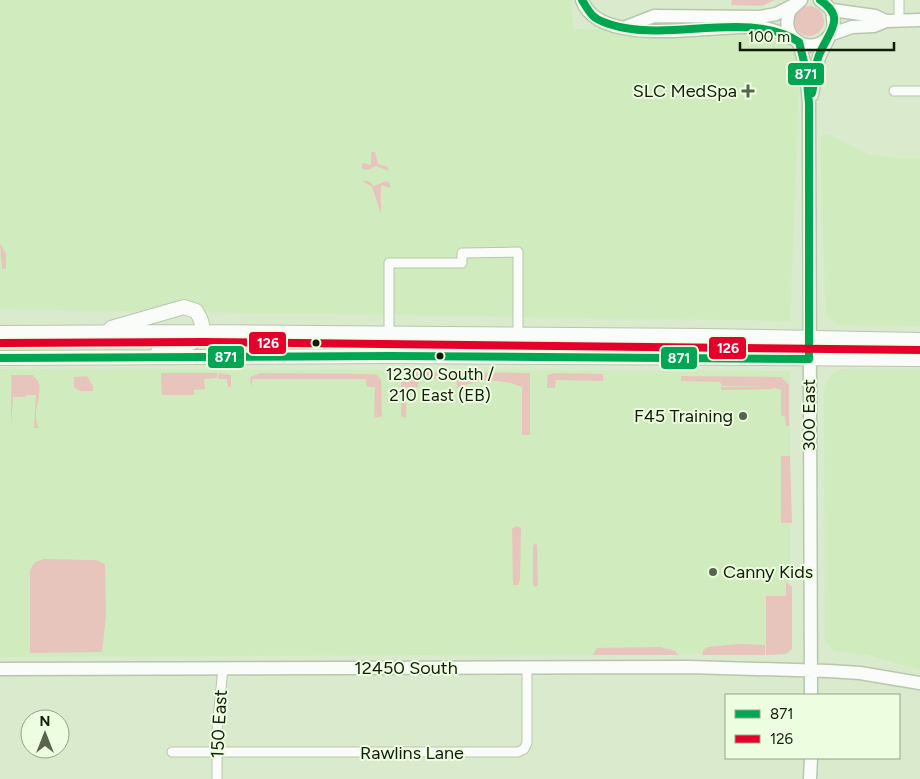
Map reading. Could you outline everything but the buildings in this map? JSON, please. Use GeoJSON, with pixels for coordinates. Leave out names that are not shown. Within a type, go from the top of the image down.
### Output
{"type":"FeatureCollection","features":[{"type":"Feature","properties":{"kind":"main road"},"geometry":{"type":"LineString","coordinates":[[94,333],[184,307],[196,310],[203,321],[203,332],[200,339],[139,357]]}},
{"type":"Feature","properties":{"kind":"main road"},"geometry":{"type":"LineString","coordinates":[[0,323],[15,327],[24,333]]}},
{"type":"Feature","properties":{"kind":"main road"},"geometry":{"type":"LineString","coordinates":[[0,333],[518,334],[920,340]]}},
{"type":"Feature","properties":{"kind":"main road"},"geometry":{"type":"LineString","coordinates":[[0,358],[390,356],[920,359]]}},
{"type":"Feature","properties":{"kind":"street"},"geometry":{"type":"LineString","coordinates":[[582,0],[586,9],[595,18],[618,27],[669,30],[757,27],[777,31],[796,41],[817,45],[830,36],[852,27],[874,26],[892,20]]}},
{"type":"Feature","properties":{"kind":"street"},"geometry":{"type":"LineString","coordinates":[[892,20],[898,0]]}},
{"type":"Feature","properties":{"kind":"street"},"geometry":{"type":"LineString","coordinates":[[618,27],[630,26],[654,16],[760,17],[776,14],[797,2]]}},
{"type":"Feature","properties":{"kind":"street","name":"300 East"},"geometry":{"type":"LineString","coordinates":[[797,2],[787,22],[806,70],[808,104],[811,694]]}},
{"type":"Feature","properties":{"kind":"street"},"geometry":{"type":"LineString","coordinates":[[826,4],[850,14],[875,16],[892,20],[920,20]]}},
{"type":"Feature","properties":{"kind":"street"},"geometry":{"type":"LineString","coordinates":[[826,4],[835,22],[830,36]]}},
{"type":"Feature","properties":{"kind":"street","name":"300 East"},"geometry":{"type":"LineString","coordinates":[[808,104],[819,57],[830,36]]}},
{"type":"Feature","properties":{"kind":"street"},"geometry":{"type":"LineString","coordinates":[[894,91],[920,91]]}},
{"type":"Feature","properties":{"kind":"street"},"geometry":{"type":"LineString","coordinates":[[389,334],[389,263],[462,263],[462,253],[518,252],[518,334]]}},
{"type":"Feature","properties":{"kind":"street","name":"150 East"},"geometry":{"type":"LineString","coordinates":[[217,779],[223,668]]}},
{"type":"Feature","properties":{"kind":"street","name":"12450 South"},"geometry":{"type":"LineString","coordinates":[[0,669],[527,668],[811,670],[860,673],[920,683]]}},
{"type":"Feature","properties":{"kind":"street","name":"Rawlins Lane"},"geometry":{"type":"LineString","coordinates":[[172,752],[518,752],[524,749],[527,743],[527,668]]}},
{"type":"Feature","properties":{"kind":"street"},"geometry":{"type":"LineString","coordinates":[[810,759],[810,779]]}},
{"type":"Feature","properties":{"kind":"shaded area"},"geometry":{"type":"Polygon","coordinates":[[[0,0],[571,0],[573,29],[776,33],[800,61],[790,321],[0,309],[0,0]]]}},
{"type":"Feature","properties":{"kind":"shaded area"},"geometry":{"type":"Polygon","coordinates":[[[732,0],[775,0],[762,6],[731,5],[732,0]]]}},
{"type":"Feature","properties":{"kind":"shaded area"},"geometry":{"type":"Polygon","coordinates":[[[809,6],[820,10],[824,21],[820,32],[809,36],[798,32],[794,21],[798,10],[809,6]]]}},
{"type":"Feature","properties":{"kind":"shaded area"},"geometry":{"type":"Polygon","coordinates":[[[827,134],[867,154],[892,158],[920,158],[920,326],[839,325],[826,314],[820,137],[827,134]]]}},
{"type":"Feature","properties":{"kind":"shaded area"},"geometry":{"type":"Polygon","coordinates":[[[371,152],[375,152],[378,164],[388,167],[389,171],[376,166],[368,170],[362,169],[362,163],[371,165],[371,152]]]}},
{"type":"Feature","properties":{"kind":"shaded area"},"geometry":{"type":"Polygon","coordinates":[[[362,181],[368,181],[374,186],[386,181],[390,183],[390,188],[381,185],[381,214],[372,187],[362,181]]]}},
{"type":"Feature","properties":{"kind":"shaded area"},"geometry":{"type":"Polygon","coordinates":[[[0,243],[6,254],[6,268],[2,269],[0,243]]]}},
{"type":"Feature","properties":{"kind":"shaded area"},"geometry":{"type":"Polygon","coordinates":[[[0,369],[790,371],[790,653],[0,657],[0,369]]]}},
{"type":"Feature","properties":{"kind":"shaded area"},"geometry":{"type":"Polygon","coordinates":[[[841,369],[920,370],[920,670],[868,655],[834,651],[825,641],[824,388],[831,374],[841,369]]]}},
{"type":"Feature","properties":{"kind":"shaded area"},"geometry":{"type":"Polygon","coordinates":[[[407,372],[530,373],[530,435],[522,435],[522,387],[506,382],[481,381],[457,388],[456,379],[419,379],[418,387],[407,387],[406,418],[401,416],[401,379],[407,372]]]}},
{"type":"Feature","properties":{"kind":"shaded area"},"geometry":{"type":"Polygon","coordinates":[[[161,373],[218,373],[217,378],[204,379],[205,389],[194,390],[194,395],[162,395],[161,373]]]}},
{"type":"Feature","properties":{"kind":"shaded area"},"geometry":{"type":"Polygon","coordinates":[[[219,373],[231,375],[231,387],[228,387],[227,379],[218,379],[219,373]]]}},
{"type":"Feature","properties":{"kind":"shaded area"},"geometry":{"type":"Polygon","coordinates":[[[261,373],[369,374],[371,378],[370,374],[377,375],[381,380],[382,416],[375,418],[378,410],[374,418],[375,387],[367,387],[366,379],[253,379],[251,387],[250,377],[261,373]]]}},
{"type":"Feature","properties":{"kind":"shaded area"},"geometry":{"type":"Polygon","coordinates":[[[555,373],[603,374],[603,381],[556,380],[555,388],[547,388],[547,375],[555,373]]]}},
{"type":"Feature","properties":{"kind":"shaded area"},"geometry":{"type":"Polygon","coordinates":[[[11,375],[33,375],[38,381],[39,392],[36,416],[39,428],[34,428],[36,395],[13,397],[11,427],[11,375]]]}},
{"type":"Feature","properties":{"kind":"shaded area"},"geometry":{"type":"Polygon","coordinates":[[[87,376],[93,386],[93,391],[80,391],[74,387],[74,377],[87,376]]]}},
{"type":"Feature","properties":{"kind":"shaded area"},"geometry":{"type":"Polygon","coordinates":[[[681,376],[781,377],[789,385],[789,426],[786,426],[785,417],[781,415],[781,390],[772,387],[722,386],[720,382],[681,381],[681,376]]]}},
{"type":"Feature","properties":{"kind":"shaded area"},"geometry":{"type":"Polygon","coordinates":[[[721,387],[772,387],[774,389],[721,390],[721,387]]]}},
{"type":"Feature","properties":{"kind":"shaded area"},"geometry":{"type":"Polygon","coordinates":[[[781,456],[790,456],[792,523],[781,523],[781,456]]]}},
{"type":"Feature","properties":{"kind":"shaded area"},"geometry":{"type":"Polygon","coordinates":[[[516,526],[521,528],[520,580],[518,585],[513,585],[512,529],[516,526]]]}},
{"type":"Feature","properties":{"kind":"shaded area"},"geometry":{"type":"Polygon","coordinates":[[[535,543],[537,545],[538,585],[535,587],[533,585],[533,546],[535,543]]]}},
{"type":"Feature","properties":{"kind":"shaded area"},"geometry":{"type":"Polygon","coordinates":[[[44,559],[96,560],[105,564],[106,616],[102,652],[30,653],[30,570],[35,562],[44,559]]]}},
{"type":"Feature","properties":{"kind":"shaded area"},"geometry":{"type":"Polygon","coordinates":[[[786,582],[792,587],[792,649],[786,654],[766,655],[766,596],[786,596],[786,582]]]}},
{"type":"Feature","properties":{"kind":"shaded area"},"geometry":{"type":"Polygon","coordinates":[[[738,644],[765,645],[765,655],[702,655],[704,649],[708,647],[738,644]]]}},
{"type":"Feature","properties":{"kind":"shaded area"},"geometry":{"type":"Polygon","coordinates":[[[660,647],[675,651],[678,655],[593,655],[597,648],[660,647]]]}},
{"type":"Feature","properties":{"kind":"transit line","name":"871"},"geometry":{"type":"LineString","coordinates":[[0,358],[390,356],[809,359],[809,104],[806,70],[799,42],[781,33],[738,27],[668,30],[625,28],[600,21],[590,13],[582,0]]}},
{"type":"Feature","properties":{"kind":"transit line","name":"871"},"geometry":{"type":"LineString","coordinates":[[812,93],[817,62],[833,27],[834,20],[829,7],[820,0]]}},
{"type":"Feature","properties":{"kind":"transit line","name":"126"},"geometry":{"type":"LineString","coordinates":[[0,343],[203,342],[920,350]]}},
{"type":"Feature","properties":{"kind":"place","name":"SLC MedSpa"},"geometry":{"type":"Point","coordinates":[748,91]}},
{"type":"Feature","properties":{"kind":"place","name":"12300 South / 210 East (EB)"},"geometry":{"type":"Point","coordinates":[440,356]}},
{"type":"Feature","properties":{"kind":"place","name":"F45 Training"},"geometry":{"type":"Point","coordinates":[743,416]}},
{"type":"Feature","properties":{"kind":"place","name":"Canny Kids"},"geometry":{"type":"Point","coordinates":[713,572]}}]}
